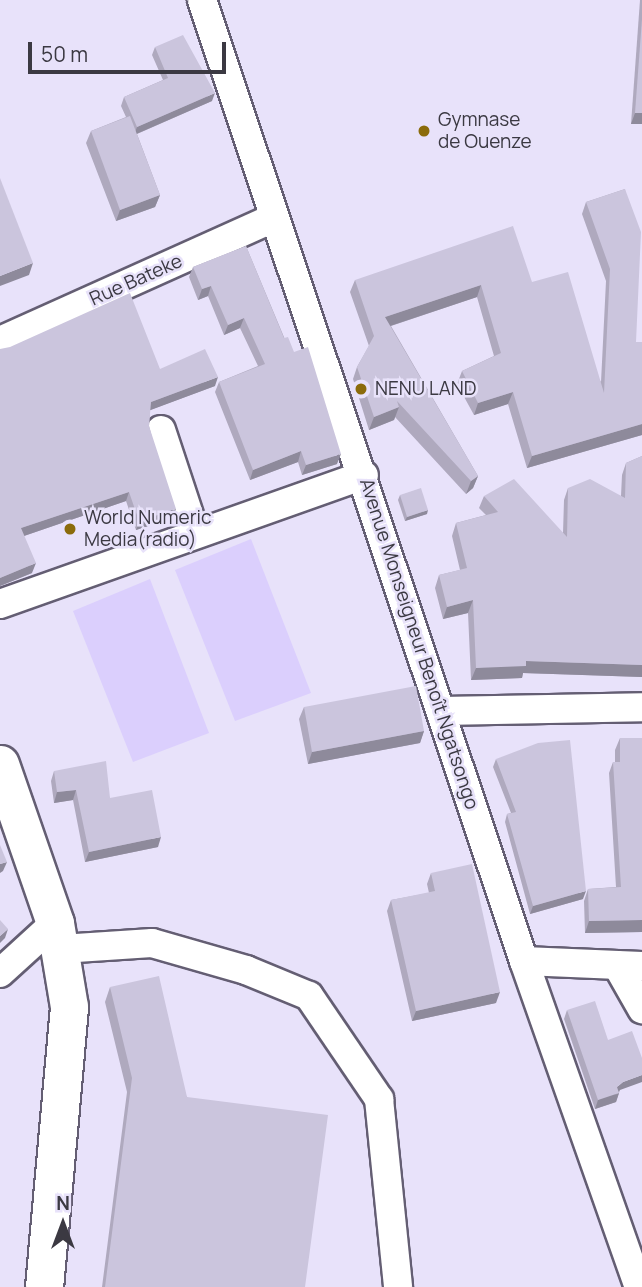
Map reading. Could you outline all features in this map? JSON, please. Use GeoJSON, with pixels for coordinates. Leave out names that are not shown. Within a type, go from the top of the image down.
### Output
{"type":"FeatureCollection","features":[{"type":"Feature","properties":{"kind":"main road"},"geometry":{"type":"LineString","coordinates":[[0,764],[58,936],[69,1007],[67,1062],[44,1287]]}},
{"type":"Feature","properties":{"kind":"street","name":"Avenue Monseigneur Benoît Ngatsongo"},"geometry":{"type":"LineString","coordinates":[[201,0],[272,219],[364,475],[524,961],[639,1287]]}},
{"type":"Feature","properties":{"kind":"street","name":"Rue Bateke"},"geometry":{"type":"LineString","coordinates":[[0,341],[272,219]]}},
{"type":"Feature","properties":{"kind":"street"},"geometry":{"type":"LineString","coordinates":[[161,430],[195,533]]}},
{"type":"Feature","properties":{"kind":"street"},"geometry":{"type":"LineString","coordinates":[[0,604],[364,475]]}},
{"type":"Feature","properties":{"kind":"street"},"geometry":{"type":"LineString","coordinates":[[442,710],[642,708]]}},
{"type":"Feature","properties":{"kind":"street"},"geometry":{"type":"LineString","coordinates":[[0,973],[58,936],[152,943],[246,970],[309,996],[379,1099],[398,1287]]}},
{"type":"Feature","properties":{"kind":"street"},"geometry":{"type":"LineString","coordinates":[[524,961],[629,966],[642,1009]]}},
{"type":"Feature","properties":{"kind":"shaded area"},"geometry":{"type":"Polygon","coordinates":[[[251,539],[311,693],[235,721],[175,570],[251,539]]]}},
{"type":"Feature","properties":{"kind":"shaded area"},"geometry":{"type":"Polygon","coordinates":[[[150,579],[209,733],[133,762],[73,611],[150,579]]]}},
{"type":"Feature","properties":{"kind":"building"},"geometry":{"type":"Polygon","coordinates":[[[642,19],[642,113],[635,113],[642,19]]]}},
{"type":"Feature","properties":{"kind":"building"},"geometry":{"type":"Polygon","coordinates":[[[183,35],[215,93],[137,127],[124,97],[168,78],[155,47],[183,35]]]}},
{"type":"Feature","properties":{"kind":"building"},"geometry":{"type":"Polygon","coordinates":[[[130,116],[160,195],[120,210],[91,131],[130,116]]]}},
{"type":"Feature","properties":{"kind":"building"},"geometry":{"type":"Polygon","coordinates":[[[0,178],[33,263],[0,276],[0,178]]]}},
{"type":"Feature","properties":{"kind":"building"},"geometry":{"type":"Polygon","coordinates":[[[625,189],[641,232],[636,342],[642,342],[642,424],[532,456],[513,392],[478,403],[462,371],[501,353],[481,285],[385,317],[478,476],[471,481],[397,401],[399,407],[374,417],[357,367],[374,336],[355,280],[513,226],[532,282],[568,272],[604,393],[610,269],[586,202],[625,189]]]}},
{"type":"Feature","properties":{"kind":"building"},"geometry":{"type":"Polygon","coordinates":[[[246,246],[284,338],[288,337],[294,352],[308,347],[341,454],[306,465],[301,451],[253,470],[219,382],[265,364],[244,318],[228,325],[211,286],[202,289],[193,267],[246,246]]]}},
{"type":"Feature","properties":{"kind":"building"},"geometry":{"type":"Polygon","coordinates":[[[130,293],[160,369],[205,349],[218,377],[151,402],[149,426],[176,509],[139,521],[129,492],[21,528],[36,563],[0,578],[0,349],[10,347],[130,293]]]}},
{"type":"Feature","properties":{"kind":"building"},"geometry":{"type":"Polygon","coordinates":[[[642,456],[642,665],[526,661],[526,666],[476,668],[473,600],[447,607],[439,575],[467,568],[456,523],[498,512],[484,496],[514,479],[567,537],[568,488],[590,479],[625,498],[626,463],[642,456]]]}},
{"type":"Feature","properties":{"kind":"building"},"geometry":{"type":"Polygon","coordinates":[[[421,488],[428,510],[407,517],[400,495],[421,488]]]}},
{"type":"Feature","properties":{"kind":"building"},"geometry":{"type":"Polygon","coordinates":[[[416,686],[424,731],[312,752],[304,707],[416,686]]]}},
{"type":"Feature","properties":{"kind":"building"},"geometry":{"type":"Polygon","coordinates":[[[620,738],[642,738],[642,920],[589,921],[588,889],[621,887],[613,762],[620,762],[620,738]]]}},
{"type":"Feature","properties":{"kind":"building"},"geometry":{"type":"Polygon","coordinates":[[[570,740],[586,891],[533,906],[507,814],[516,812],[496,759],[538,743],[570,740]]]}},
{"type":"Feature","properties":{"kind":"building"},"geometry":{"type":"Polygon","coordinates":[[[106,761],[110,798],[152,790],[161,837],[89,852],[76,790],[57,792],[54,771],[106,761]]]}},
{"type":"Feature","properties":{"kind":"building"},"geometry":{"type":"Polygon","coordinates":[[[0,845],[7,862],[0,864],[0,845]]]}},
{"type":"Feature","properties":{"kind":"building"},"geometry":{"type":"Polygon","coordinates":[[[472,864],[500,992],[416,1011],[391,900],[435,891],[431,873],[472,864]]]}},
{"type":"Feature","properties":{"kind":"building"},"geometry":{"type":"Polygon","coordinates":[[[0,920],[8,929],[0,936],[0,920]]]}},
{"type":"Feature","properties":{"kind":"building"},"geometry":{"type":"Polygon","coordinates":[[[159,976],[187,1097],[328,1115],[305,1287],[105,1287],[132,1078],[110,987],[159,976]]]}},
{"type":"Feature","properties":{"kind":"building"},"geometry":{"type":"Polygon","coordinates":[[[595,1001],[608,1040],[632,1031],[642,1058],[642,1075],[623,1082],[617,1087],[619,1093],[598,1100],[567,1010],[595,1001]]]}},
{"type":"Feature","properties":{"kind":"place","name":"Gymnase de Ouenze"},"geometry":{"type":"Point","coordinates":[424,131]}},
{"type":"Feature","properties":{"kind":"place","name":"NENU LAND"},"geometry":{"type":"Point","coordinates":[361,389]}},
{"type":"Feature","properties":{"kind":"place","name":"World Numeric Media(radio)"},"geometry":{"type":"Point","coordinates":[70,529]}}]}
